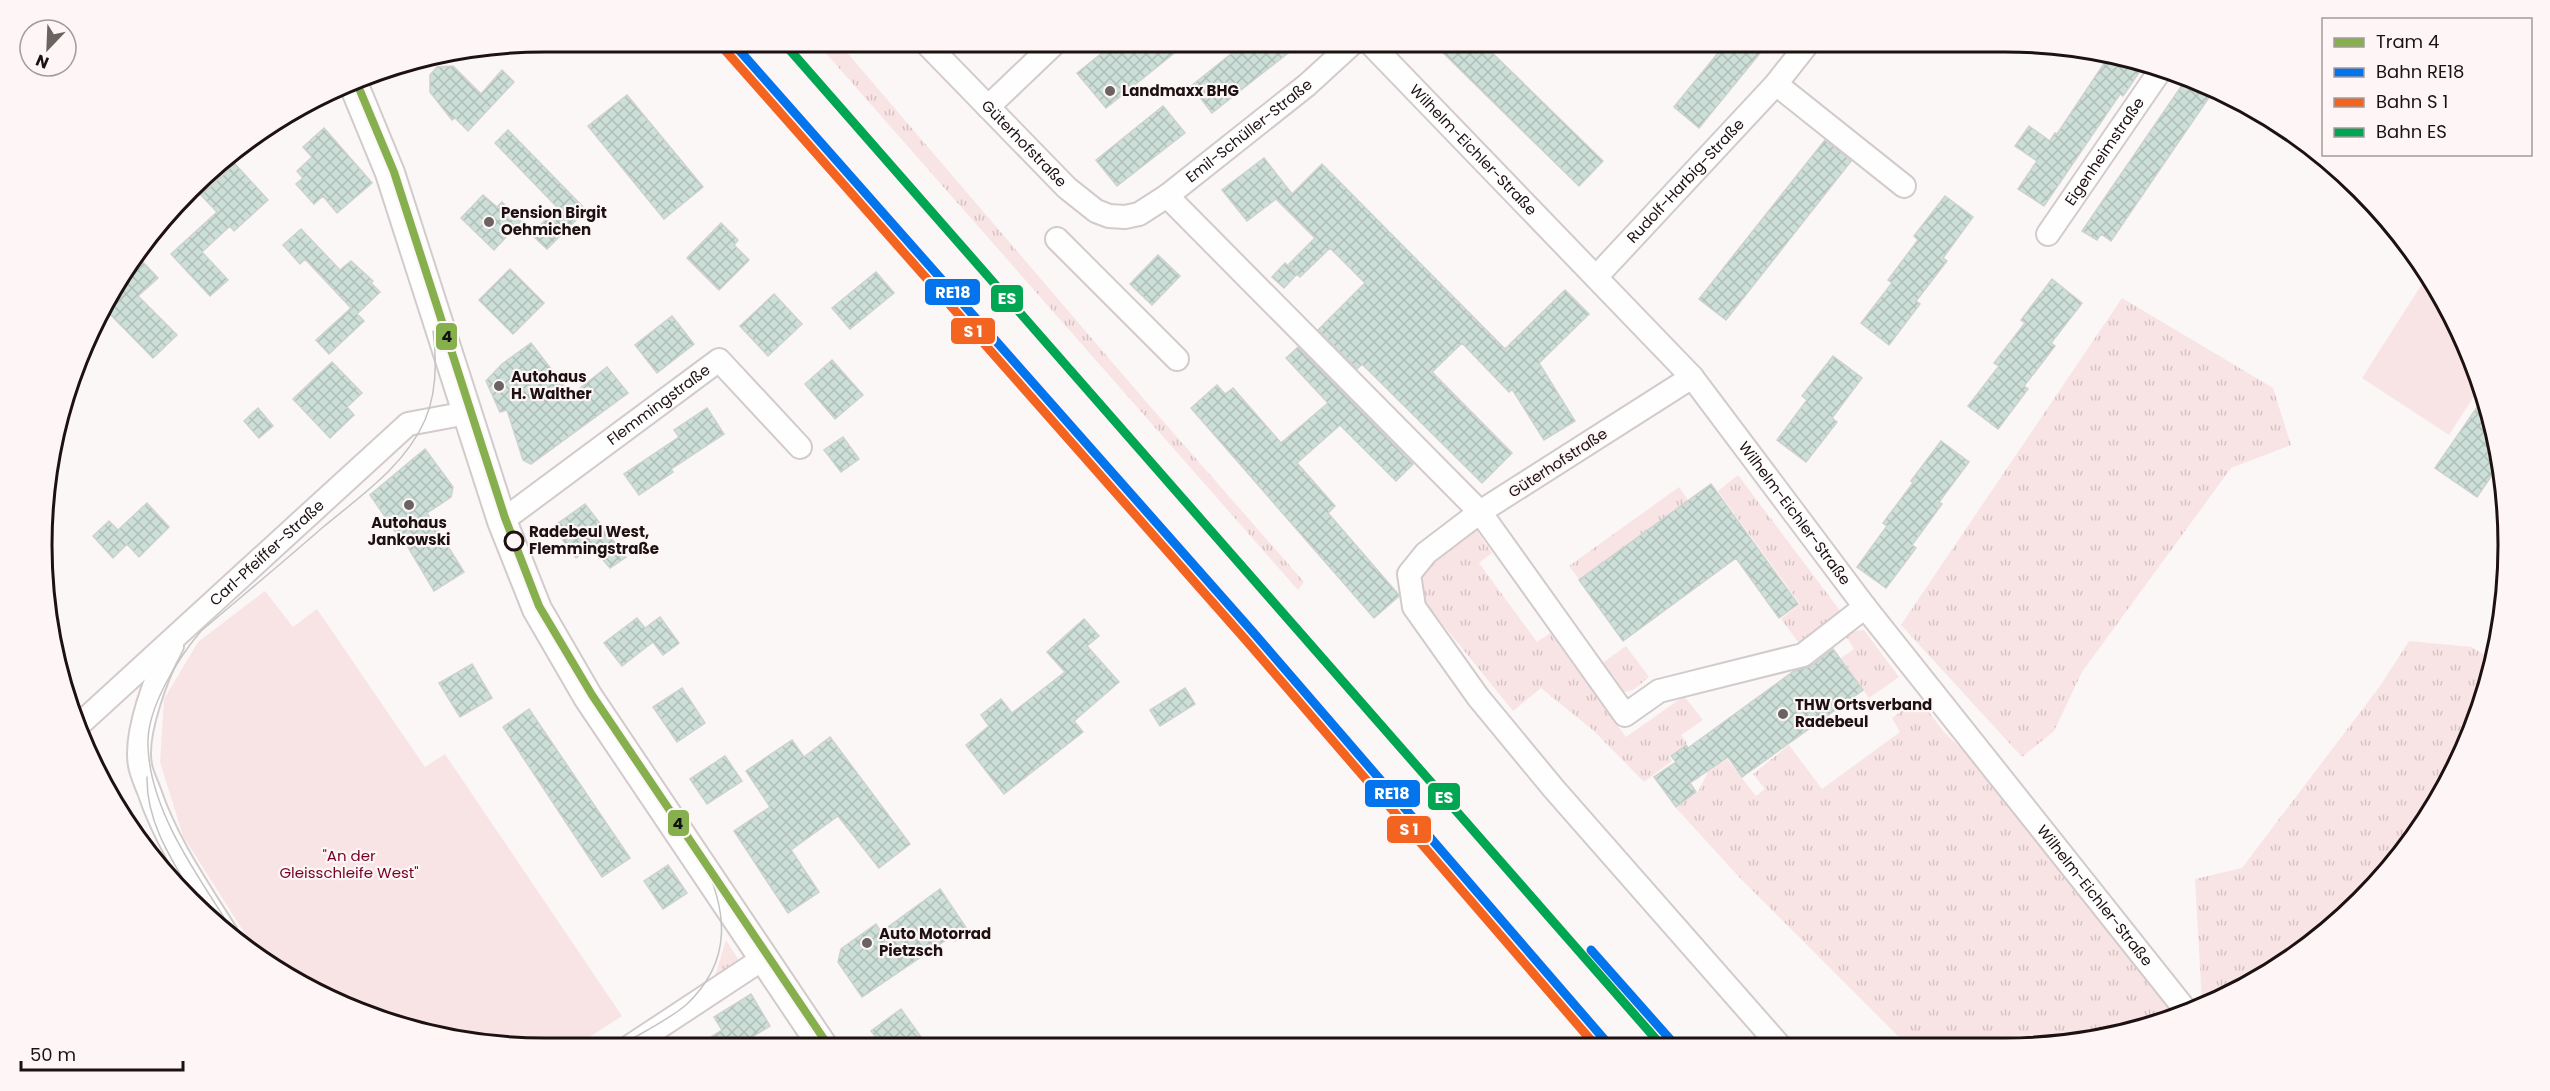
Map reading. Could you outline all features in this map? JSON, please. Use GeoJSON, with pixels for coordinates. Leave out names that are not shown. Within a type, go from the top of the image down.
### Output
{"type":"FeatureCollection","features":[{"type":"Feature","properties":{"kind":"main road"},"geometry":{"type":"LineString","coordinates":[[356,90],[390,173],[502,521],[537,609],[561,654],[817,1038]]}},
{"type":"Feature","properties":{"kind":"street","name":"Güterhofstraße"},"geometry":{"type":"LineString","coordinates":[[935,52],[1067,188],[1086,204],[1109,216],[1125,217],[1140,214]]}},
{"type":"Feature","properties":{"kind":"street"},"geometry":{"type":"LineString","coordinates":[[988,107],[1046,52]]}},
{"type":"Feature","properties":{"kind":"street","name":"Emil-Schüller-Straße"},"geometry":{"type":"LineString","coordinates":[[1140,214],[1167,196],[1307,85],[1343,52]]}},
{"type":"Feature","properties":{"kind":"street","name":"Wilhelm-Eichler-Straße"},"geometry":{"type":"LineString","coordinates":[[1379,52],[1692,377],[1865,607],[2182,1005]]}},
{"type":"Feature","properties":{"kind":"street","name":"Rudolf-Harbig-Straße"},"geometry":{"type":"LineString","coordinates":[[1597,276],[1776,84],[1801,52]]}},
{"type":"Feature","properties":{"kind":"street","name":"Eigenheimstraße"},"geometry":{"type":"LineString","coordinates":[[2048,234],[2156,77]]}},
{"type":"Feature","properties":{"kind":"street"},"geometry":{"type":"LineString","coordinates":[[1776,84],[1904,186]]}},
{"type":"Feature","properties":{"kind":"street"},"geometry":{"type":"LineString","coordinates":[[1167,196],[1480,512],[1625,715],[1659,691],[1803,655],[1865,607]]}},
{"type":"Feature","properties":{"kind":"street"},"geometry":{"type":"LineString","coordinates":[[1057,239],[1177,358]]}},
{"type":"Feature","properties":{"kind":"street","name":"Flemmingstraße"},"geometry":{"type":"LineString","coordinates":[[502,521],[719,360],[800,447]]}},
{"type":"Feature","properties":{"kind":"street","name":"Güterhofstraße"},"geometry":{"type":"LineString","coordinates":[[1692,377],[1480,512],[1426,553],[1409,574],[1414,607],[1478,697],[1562,798],[1772,1038]]}},
{"type":"Feature","properties":{"kind":"street","name":"Carl-Pfeiffer-Straße"},"geometry":{"type":"LineString","coordinates":[[85,720],[408,424],[467,413]]}},
{"type":"Feature","properties":{"kind":"street"},"geometry":{"type":"LineString","coordinates":[[180,631],[159,669],[143,728],[139,764],[157,815],[208,905]]}},
{"type":"Feature","properties":{"kind":"street"},"geometry":{"type":"LineString","coordinates":[[643,1038],[764,958]]}},
{"type":"Feature","properties":{"kind":"green space"},"geometry":{"type":"Polygon","coordinates":[[[825,52],[847,52],[1304,582],[1298,590],[825,52]]]}},
{"type":"Feature","properties":{"kind":"green space"},"geometry":{"type":"Polygon","coordinates":[[[2422,284],[2447,327],[2474,396],[2449,435],[2362,378],[2422,284]]]}},
{"type":"Feature","properties":{"kind":"green space"},"geometry":{"type":"Polygon","coordinates":[[[2122,298],[2273,388],[2291,445],[2231,468],[2082,672],[2054,731],[2022,757],[1901,625],[2122,298]]]}},
{"type":"Feature","properties":{"kind":"green space"},"geometry":{"type":"Polygon","coordinates":[[[1738,475],[1844,616],[1801,646],[1781,619],[1800,604],[1718,491],[1738,475]]]}},
{"type":"Feature","properties":{"kind":"green space"},"geometry":{"type":"Polygon","coordinates":[[[1679,487],[1688,500],[1579,579],[1569,566],[1679,487]]]}},
{"type":"Feature","properties":{"kind":"green space"},"geometry":{"type":"Polygon","coordinates":[[[1475,528],[1492,553],[1479,563],[1537,642],[1550,633],[1626,737],[1684,696],[1703,720],[1681,735],[1687,743],[1669,756],[1672,761],[1644,782],[1594,731],[1541,688],[1513,711],[1418,594],[1416,576],[1428,560],[1475,528]]]}},
{"type":"Feature","properties":{"kind":"green space","name":"\"An der Gleisschleife West\""},"geometry":{"type":"Polygon","coordinates":[[[265,591],[293,627],[317,609],[425,767],[445,754],[622,1016],[588,1038],[513,1037],[449,1029],[387,1012],[327,988],[248,939],[183,836],[160,762],[164,699],[198,642],[265,591]]]}},
{"type":"Feature","properties":{"kind":"green space"},"geometry":{"type":"Polygon","coordinates":[[[1864,630],[1899,677],[1869,698],[1841,658],[1854,649],[1846,636],[1853,631],[1864,630]]]}},
{"type":"Feature","properties":{"kind":"green space"},"geometry":{"type":"Polygon","coordinates":[[[2409,641],[2472,647],[2485,655],[2471,704],[2447,764],[2396,846],[2353,894],[2305,937],[2251,972],[2202,997],[2195,879],[2242,868],[2380,686],[2409,641]]]}},
{"type":"Feature","properties":{"kind":"green space"},"geometry":{"type":"Polygon","coordinates":[[[1626,646],[1649,677],[1636,688],[1625,692],[1621,691],[1601,664],[1626,646]]]}},
{"type":"Feature","properties":{"kind":"green space"},"geometry":{"type":"Polygon","coordinates":[[[1919,699],[1944,732],[1977,764],[2172,1009],[2132,1022],[2069,1034],[2004,1038],[1900,1038],[1740,878],[1676,808],[1698,792],[1708,772],[1727,759],[1756,796],[1765,789],[1753,774],[1789,745],[1822,789],[1900,732],[1892,718],[1919,699]]]}},
{"type":"Feature","properties":{"kind":"green space"},"geometry":{"type":"Polygon","coordinates":[[[726,940],[740,962],[714,980],[726,940]]]}},
{"type":"Feature","properties":{"kind":"building","name":"Landmaxx BHG"},"geometry":{"type":"Polygon","coordinates":[[[1176,52],[1106,108],[1077,73],[1102,53],[1176,52]]]}},
{"type":"Feature","properties":{"kind":"building"},"geometry":{"type":"Polygon","coordinates":[[[1234,52],[1289,52],[1212,113],[1191,86],[1234,52]]]}},
{"type":"Feature","properties":{"kind":"building"},"geometry":{"type":"Polygon","coordinates":[[[1442,52],[1491,52],[1603,161],[1579,186],[1442,52]]]}},
{"type":"Feature","properties":{"kind":"building"},"geometry":{"type":"Polygon","coordinates":[[[1719,52],[1761,52],[1699,128],[1674,107],[1719,52]]]}},
{"type":"Feature","properties":{"kind":"building"},"geometry":{"type":"Polygon","coordinates":[[[2104,63],[2140,71],[2123,96],[2120,94],[2044,206],[2018,189],[2037,161],[2015,146],[2029,126],[2050,141],[2055,133],[2057,134],[2104,63]]]}},
{"type":"Feature","properties":{"kind":"building"},"geometry":{"type":"Polygon","coordinates":[[[453,66],[481,94],[502,70],[514,82],[468,131],[455,118],[452,120],[430,92],[430,75],[437,67],[453,66]]]}},
{"type":"Feature","properties":{"kind":"building"},"geometry":{"type":"Polygon","coordinates":[[[2182,86],[2209,97],[2111,241],[2101,234],[2097,240],[2082,231],[2182,86]]]}},
{"type":"Feature","properties":{"kind":"building"},"geometry":{"type":"Polygon","coordinates":[[[627,95],[703,187],[664,219],[588,126],[627,95]]]}},
{"type":"Feature","properties":{"kind":"building"},"geometry":{"type":"Polygon","coordinates":[[[1163,106],[1185,133],[1117,186],[1096,160],[1163,106]]]}},
{"type":"Feature","properties":{"kind":"building"},"geometry":{"type":"Polygon","coordinates":[[[324,128],[372,183],[337,213],[323,196],[314,204],[296,184],[303,178],[297,171],[312,157],[303,147],[324,128]]]}},
{"type":"Feature","properties":{"kind":"building"},"geometry":{"type":"Polygon","coordinates":[[[508,130],[586,210],[547,249],[531,234],[558,208],[495,143],[508,130]]]}},
{"type":"Feature","properties":{"kind":"building"},"geometry":{"type":"Polygon","coordinates":[[[1825,140],[1851,161],[1726,320],[1699,299],[1825,140]]]}},
{"type":"Feature","properties":{"kind":"building"},"geometry":{"type":"Polygon","coordinates":[[[1264,158],[1292,194],[1322,164],[1505,349],[1565,290],[1589,314],[1539,363],[1575,421],[1544,440],[1512,389],[1509,392],[1462,343],[1432,372],[1512,453],[1482,483],[1362,364],[1357,369],[1318,330],[1365,283],[1330,248],[1300,277],[1297,274],[1284,288],[1272,277],[1285,263],[1296,273],[1289,264],[1315,238],[1276,199],[1247,221],[1222,190],[1264,158]]]}},
{"type":"Feature","properties":{"kind":"building"},"geometry":{"type":"Polygon","coordinates":[[[235,164],[268,200],[234,231],[230,226],[202,252],[228,280],[210,296],[171,254],[217,212],[201,195],[235,164]]]}},
{"type":"Feature","properties":{"kind":"building","name":"Pension Birgit Oehmichen"},"geometry":{"type":"Polygon","coordinates":[[[483,195],[497,207],[502,202],[521,221],[494,250],[461,218],[483,195]]]}},
{"type":"Feature","properties":{"kind":"building"},"geometry":{"type":"Polygon","coordinates":[[[1945,196],[1973,217],[1943,258],[1947,261],[1916,301],[1920,304],[1889,345],[1861,323],[1892,283],[1888,280],[1918,240],[1914,236],[1945,196]]]}},
{"type":"Feature","properties":{"kind":"building"},"geometry":{"type":"Polygon","coordinates":[[[721,223],[738,240],[734,245],[749,260],[719,290],[687,258],[721,223]]]}},
{"type":"Feature","properties":{"kind":"building"},"geometry":{"type":"Polygon","coordinates":[[[301,229],[340,270],[351,261],[373,281],[371,283],[380,292],[357,314],[364,321],[329,354],[316,340],[351,308],[305,259],[300,264],[283,245],[301,229]]]}},
{"type":"Feature","properties":{"kind":"building"},"geometry":{"type":"Polygon","coordinates":[[[1158,255],[1180,276],[1152,305],[1130,284],[1158,255]]]}},
{"type":"Feature","properties":{"kind":"building"},"geometry":{"type":"Polygon","coordinates":[[[143,262],[158,278],[138,296],[177,335],[153,358],[110,314],[143,262]]]}},
{"type":"Feature","properties":{"kind":"building"},"geometry":{"type":"Polygon","coordinates":[[[510,269],[544,303],[513,334],[479,300],[510,269]]]}},
{"type":"Feature","properties":{"kind":"building"},"geometry":{"type":"Polygon","coordinates":[[[876,272],[894,293],[850,329],[832,308],[876,272]]]}},
{"type":"Feature","properties":{"kind":"building"},"geometry":{"type":"Polygon","coordinates":[[[2052,279],[2082,303],[2051,343],[2055,346],[2024,386],[2028,389],[1998,429],[1968,406],[1999,366],[1994,363],[2025,323],[2021,320],[2052,279]]]}},
{"type":"Feature","properties":{"kind":"building"},"geometry":{"type":"Polygon","coordinates":[[[774,294],[802,324],[768,356],[740,326],[774,294]]]}},
{"type":"Feature","properties":{"kind":"building"},"geometry":{"type":"Polygon","coordinates":[[[672,316],[694,344],[657,373],[635,345],[672,316]]]}},
{"type":"Feature","properties":{"kind":"building"},"geometry":{"type":"Polygon","coordinates":[[[531,343],[571,395],[607,367],[628,393],[531,464],[523,460],[507,410],[500,412],[486,381],[502,364],[531,343]]]}},
{"type":"Feature","properties":{"kind":"building"},"geometry":{"type":"Polygon","coordinates":[[[1298,347],[1413,464],[1396,481],[1340,425],[1297,463],[1335,506],[1328,513],[1399,596],[1374,618],[1191,408],[1217,385],[1225,394],[1233,388],[1281,443],[1328,403],[1286,358],[1298,347]]]}},
{"type":"Feature","properties":{"kind":"building"},"geometry":{"type":"Polygon","coordinates":[[[1833,356],[1862,378],[1832,418],[1837,422],[1806,462],[1777,440],[1807,400],[1802,396],[1833,356]]]}},
{"type":"Feature","properties":{"kind":"building"},"geometry":{"type":"Polygon","coordinates":[[[832,360],[863,395],[835,419],[805,384],[832,360]]]}},
{"type":"Feature","properties":{"kind":"building"},"geometry":{"type":"Polygon","coordinates":[[[332,362],[362,393],[347,407],[354,415],[330,438],[293,399],[332,362]]]}},
{"type":"Feature","properties":{"kind":"building"},"geometry":{"type":"Polygon","coordinates":[[[2477,407],[2492,475],[2477,497],[2435,468],[2477,407]]]}},
{"type":"Feature","properties":{"kind":"building"},"geometry":{"type":"Polygon","coordinates":[[[258,408],[273,426],[259,438],[244,421],[258,408]]]}},
{"type":"Feature","properties":{"kind":"building"},"geometry":{"type":"Polygon","coordinates":[[[707,408],[724,434],[671,469],[673,472],[639,495],[624,474],[679,437],[674,430],[707,408]]]}},
{"type":"Feature","properties":{"kind":"building"},"geometry":{"type":"Polygon","coordinates":[[[843,437],[859,459],[841,472],[824,450],[843,437]]]}},
{"type":"Feature","properties":{"kind":"building"},"geometry":{"type":"Polygon","coordinates":[[[1941,441],[1969,462],[1939,502],[1942,504],[1912,545],[1916,548],[1886,588],[1857,567],[1887,526],[1883,523],[1913,483],[1911,481],[1941,441]]]}},
{"type":"Feature","properties":{"kind":"building"},"geometry":{"type":"Polygon","coordinates":[[[425,449],[453,487],[451,497],[427,513],[464,572],[434,591],[399,532],[397,534],[370,495],[425,449]]]}},
{"type":"Feature","properties":{"kind":"building"},"geometry":{"type":"Polygon","coordinates":[[[1711,484],[1798,604],[1779,618],[1736,558],[1623,641],[1579,580],[1711,484]]]}},
{"type":"Feature","properties":{"kind":"building"},"geometry":{"type":"Polygon","coordinates":[[[147,503],[169,527],[139,557],[127,544],[113,558],[93,536],[109,521],[118,530],[147,503]]]}},
{"type":"Feature","properties":{"kind":"building"},"geometry":{"type":"Polygon","coordinates":[[[585,504],[626,557],[610,568],[591,546],[576,558],[553,527],[585,504]]]}},
{"type":"Feature","properties":{"kind":"building"},"geometry":{"type":"Polygon","coordinates":[[[660,617],[679,643],[663,655],[653,642],[622,666],[604,643],[637,618],[645,628],[660,617]]]}},
{"type":"Feature","properties":{"kind":"building"},"geometry":{"type":"Polygon","coordinates":[[[1084,619],[1099,636],[1087,646],[1119,682],[1074,721],[1083,732],[1004,794],[966,745],[989,726],[981,715],[1001,699],[1012,713],[1065,672],[1047,652],[1084,619]]]}},
{"type":"Feature","properties":{"kind":"building","name":"THW Ortsverband Radebeul"},"geometry":{"type":"Polygon","coordinates":[[[1833,649],[1863,690],[1742,777],[1728,757],[1690,783],[1696,792],[1676,807],[1654,777],[1676,762],[1671,756],[1686,745],[1688,748],[1794,671],[1811,666],[1833,649]]]}},
{"type":"Feature","properties":{"kind":"building"},"geometry":{"type":"Polygon","coordinates":[[[472,664],[492,698],[460,717],[439,683],[472,664]]]}},
{"type":"Feature","properties":{"kind":"building"},"geometry":{"type":"Polygon","coordinates":[[[682,688],[705,723],[677,742],[653,707],[682,688]]]}},
{"type":"Feature","properties":{"kind":"building"},"geometry":{"type":"Polygon","coordinates":[[[1185,688],[1195,704],[1160,726],[1150,710],[1185,688]]]}},
{"type":"Feature","properties":{"kind":"building"},"geometry":{"type":"Polygon","coordinates":[[[529,709],[630,858],[602,877],[503,727],[529,709]]]}},
{"type":"Feature","properties":{"kind":"building"},"geometry":{"type":"Polygon","coordinates":[[[830,737],[910,844],[879,868],[838,816],[791,850],[819,892],[788,913],[734,831],[770,807],[746,771],[792,740],[804,757],[830,737]]]}},
{"type":"Feature","properties":{"kind":"building"},"geometry":{"type":"Polygon","coordinates":[[[725,756],[742,781],[707,804],[690,779],[725,756]]]}},
{"type":"Feature","properties":{"kind":"building"},"geometry":{"type":"Polygon","coordinates":[[[668,865],[687,893],[663,909],[644,881],[668,865]]]}},
{"type":"Feature","properties":{"kind":"building","name":"Auto Motorrad Pietzsch"},"geometry":{"type":"Polygon","coordinates":[[[940,889],[969,932],[955,941],[952,936],[862,997],[838,962],[841,949],[876,924],[881,932],[940,889]]]}},
{"type":"Feature","properties":{"kind":"building"},"geometry":{"type":"Polygon","coordinates":[[[751,994],[770,1026],[750,1038],[710,1038],[722,1030],[714,1017],[751,994]]]}},
{"type":"Feature","properties":{"kind":"building"},"geometry":{"type":"Polygon","coordinates":[[[901,1009],[922,1038],[876,1038],[871,1031],[901,1009]]]}},
{"type":"Feature","properties":{"kind":"tram line","name":"4"},"geometry":{"type":"LineString","coordinates":[[359,89],[394,172],[505,518],[539,606],[592,695],[823,1038]]}},
{"type":"Feature","properties":{"kind":"tram line"},"geometry":{"type":"LineString","coordinates":[[227,922],[183,851],[169,825],[159,799],[151,773],[148,746],[152,716],[174,669],[201,631],[380,480],[406,452],[425,420],[432,398],[435,365],[433,331]]}},
{"type":"Feature","properties":{"kind":"tram line"},"geometry":{"type":"LineString","coordinates":[[147,777],[148,795],[158,830],[184,881]]}},
{"type":"Feature","properties":{"kind":"tram line"},"geometry":{"type":"LineString","coordinates":[[634,1038],[686,1005],[712,971],[719,953],[721,916],[711,878],[702,858]]}},
{"type":"Feature","properties":{"kind":"rail line","name":"RE18"},"geometry":{"type":"LineString","coordinates":[[741,52],[1252,631],[1603,1038]]}},
{"type":"Feature","properties":{"kind":"rail line","name":"ES"},"geometry":{"type":"LineString","coordinates":[[792,52],[1655,1038]]}},
{"type":"Feature","properties":{"kind":"rail line","name":"RE18"},"geometry":{"type":"LineString","coordinates":[[1591,950],[1669,1038]]}},
{"type":"Feature","properties":{"kind":"transit line"},"geometry":{"type":"LineString","coordinates":[[727,52],[1244,638],[1589,1038]]}},
{"type":"Feature","properties":{"kind":"place","name":"Landmaxx BHG"},"geometry":{"type":"Point","coordinates":[1110,91]}},
{"type":"Feature","properties":{"kind":"place","name":"Pension Birgit Oehmichen"},"geometry":{"type":"Point","coordinates":[489,222]}},
{"type":"Feature","properties":{"kind":"place","name":"Autohaus H. Walther"},"geometry":{"type":"Point","coordinates":[499,386]}},
{"type":"Feature","properties":{"kind":"place","name":"Autohaus Jankowski"},"geometry":{"type":"Point","coordinates":[409,505]}},
{"type":"Feature","properties":{"kind":"place","name":"Radebeul West, Flemmingstraße"},"geometry":{"type":"Point","coordinates":[514,541]}},
{"type":"Feature","properties":{"kind":"place","name":"THW Ortsverband Radebeul"},"geometry":{"type":"Point","coordinates":[1783,714]}},
{"type":"Feature","properties":{"kind":"place","name":"Auto Motorrad Pietzsch"},"geometry":{"type":"Point","coordinates":[867,943]}}]}
